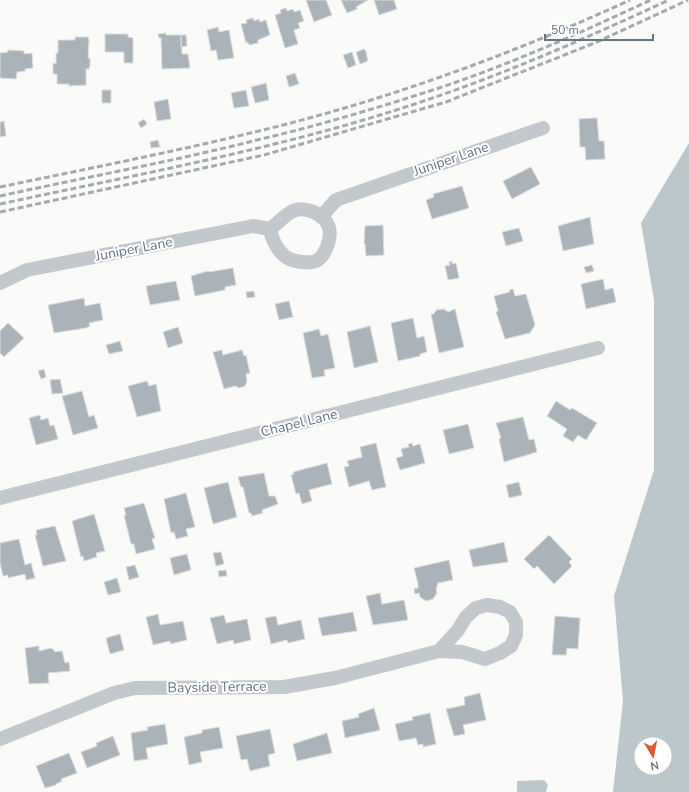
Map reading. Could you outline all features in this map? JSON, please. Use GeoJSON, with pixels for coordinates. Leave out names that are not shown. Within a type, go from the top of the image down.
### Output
{"type":"FeatureCollection","features":[{"type":"Feature","properties":{"kind":"street","name":"Juniper Lane"},"geometry":{"type":"LineString","coordinates":[[321,217],[336,200],[543,128]]}},
{"type":"Feature","properties":{"kind":"street"},"geometry":{"type":"LineString","coordinates":[[303,209],[313,212],[321,217],[329,226],[329,238],[326,250],[317,260],[303,263],[289,259],[272,240],[270,229],[292,211],[303,209]]}},
{"type":"Feature","properties":{"kind":"street","name":"Juniper Lane"},"geometry":{"type":"LineString","coordinates":[[0,283],[27,270],[253,226],[270,229]]}},
{"type":"Feature","properties":{"kind":"street","name":"Chapel Lane"},"geometry":{"type":"LineString","coordinates":[[0,498],[598,348]]}},
{"type":"Feature","properties":{"kind":"street","name":"Bayside Terrace"},"geometry":{"type":"LineString","coordinates":[[0,739],[114,693],[135,688],[284,687],[335,678],[439,651],[462,652],[485,658],[500,653],[511,646],[516,635],[516,622],[510,612],[500,607],[487,605],[476,608],[466,617],[458,630],[439,651]]}},
{"type":"Feature","properties":{"kind":"shaded area"},"geometry":{"type":"Polygon","coordinates":[[[689,143],[689,792],[613,792],[623,701],[614,596],[654,470],[654,300],[641,223],[689,143]]]}},
{"type":"Feature","properties":{"kind":"shaded area"},"geometry":{"type":"Polygon","coordinates":[[[544,780],[548,785],[546,792],[517,792],[517,781],[544,780]]]}},
{"type":"Feature","properties":{"kind":"building"},"geometry":{"type":"Polygon","coordinates":[[[306,0],[326,0],[332,15],[314,22],[306,0]]]}},
{"type":"Feature","properties":{"kind":"building"},"geometry":{"type":"Polygon","coordinates":[[[341,0],[368,0],[356,7],[357,9],[347,13],[341,0]]]}},
{"type":"Feature","properties":{"kind":"building"},"geometry":{"type":"Polygon","coordinates":[[[374,0],[394,0],[397,9],[379,15],[374,0]]]}},
{"type":"Feature","properties":{"kind":"building"},"geometry":{"type":"Polygon","coordinates":[[[286,8],[287,11],[293,9],[294,12],[300,10],[304,21],[298,23],[300,28],[294,30],[298,44],[285,48],[275,15],[281,13],[280,10],[286,8]]]}},
{"type":"Feature","properties":{"kind":"building"},"geometry":{"type":"Polygon","coordinates":[[[253,18],[254,21],[259,19],[260,22],[266,20],[270,35],[258,40],[258,43],[249,45],[248,42],[246,43],[241,24],[247,23],[246,20],[253,18]]]}},
{"type":"Feature","properties":{"kind":"building"},"geometry":{"type":"Polygon","coordinates":[[[218,27],[219,32],[229,30],[234,58],[218,60],[216,50],[211,51],[207,30],[218,27]]]}},
{"type":"Feature","properties":{"kind":"building"},"geometry":{"type":"Polygon","coordinates":[[[166,33],[166,35],[181,35],[182,54],[188,54],[190,68],[162,69],[161,38],[159,38],[158,34],[166,33]]]}},
{"type":"Feature","properties":{"kind":"building"},"geometry":{"type":"Polygon","coordinates":[[[105,34],[128,34],[128,37],[133,38],[133,63],[124,63],[124,52],[105,52],[105,34]]]}},
{"type":"Feature","properties":{"kind":"building"},"geometry":{"type":"Polygon","coordinates":[[[181,35],[186,35],[187,46],[181,47],[181,35]]]}},
{"type":"Feature","properties":{"kind":"building"},"geometry":{"type":"Polygon","coordinates":[[[75,37],[88,37],[89,40],[88,58],[90,58],[90,65],[89,69],[86,69],[86,85],[69,86],[69,84],[57,84],[57,74],[53,74],[53,63],[56,64],[58,40],[75,40],[75,37]]]}},
{"type":"Feature","properties":{"kind":"building"},"geometry":{"type":"Polygon","coordinates":[[[364,49],[367,53],[368,61],[360,64],[356,52],[364,49]]]}},
{"type":"Feature","properties":{"kind":"building"},"geometry":{"type":"Polygon","coordinates":[[[8,50],[24,51],[24,54],[32,53],[33,68],[17,72],[16,79],[0,78],[0,53],[8,52],[8,50]]]}},
{"type":"Feature","properties":{"kind":"building"},"geometry":{"type":"Polygon","coordinates":[[[352,52],[356,65],[348,68],[343,55],[352,52]]]}},
{"type":"Feature","properties":{"kind":"building"},"geometry":{"type":"Polygon","coordinates":[[[295,73],[299,84],[289,87],[286,76],[295,73]]]}},
{"type":"Feature","properties":{"kind":"building"},"geometry":{"type":"Polygon","coordinates":[[[266,83],[269,100],[255,103],[251,87],[266,83]]]}},
{"type":"Feature","properties":{"kind":"building"},"geometry":{"type":"Polygon","coordinates":[[[102,90],[111,90],[111,103],[102,103],[102,90]]]}},
{"type":"Feature","properties":{"kind":"building"},"geometry":{"type":"Polygon","coordinates":[[[246,90],[249,106],[234,108],[231,93],[246,90]]]}},
{"type":"Feature","properties":{"kind":"building"},"geometry":{"type":"Polygon","coordinates":[[[168,99],[171,119],[157,121],[154,102],[168,99]]]}},
{"type":"Feature","properties":{"kind":"building"},"geometry":{"type":"Polygon","coordinates":[[[597,118],[599,141],[604,141],[605,159],[586,160],[585,147],[580,147],[579,119],[597,118]]]}},
{"type":"Feature","properties":{"kind":"building"},"geometry":{"type":"Polygon","coordinates":[[[144,119],[147,124],[141,128],[138,123],[144,119]]]}},
{"type":"Feature","properties":{"kind":"building"},"geometry":{"type":"Polygon","coordinates":[[[4,121],[6,136],[0,137],[0,122],[4,121]]]}},
{"type":"Feature","properties":{"kind":"building"},"geometry":{"type":"Polygon","coordinates":[[[158,140],[160,147],[151,148],[150,142],[158,140]]]}},
{"type":"Feature","properties":{"kind":"building"},"geometry":{"type":"Polygon","coordinates":[[[531,167],[540,184],[512,199],[503,181],[531,167]]]}},
{"type":"Feature","properties":{"kind":"building"},"geometry":{"type":"Polygon","coordinates":[[[462,186],[469,208],[432,219],[426,200],[434,197],[433,194],[462,186]]]}},
{"type":"Feature","properties":{"kind":"building"},"geometry":{"type":"Polygon","coordinates":[[[590,217],[594,244],[563,251],[558,226],[590,217]]]}},
{"type":"Feature","properties":{"kind":"building"},"geometry":{"type":"Polygon","coordinates":[[[383,225],[384,255],[366,256],[364,244],[365,226],[383,225]]]}},
{"type":"Feature","properties":{"kind":"building"},"geometry":{"type":"Polygon","coordinates":[[[519,228],[523,241],[506,246],[502,232],[519,228]]]}},
{"type":"Feature","properties":{"kind":"building"},"geometry":{"type":"Polygon","coordinates":[[[452,261],[452,264],[456,263],[459,278],[448,280],[445,266],[450,265],[449,262],[452,261]]]}},
{"type":"Feature","properties":{"kind":"building"},"geometry":{"type":"Polygon","coordinates":[[[592,265],[594,271],[586,273],[584,267],[592,265]]]}},
{"type":"Feature","properties":{"kind":"building"},"geometry":{"type":"Polygon","coordinates":[[[233,268],[236,285],[225,287],[225,290],[195,296],[191,276],[208,271],[233,268]]]}},
{"type":"Feature","properties":{"kind":"building"},"geometry":{"type":"Polygon","coordinates":[[[603,279],[605,290],[613,288],[616,302],[586,309],[581,284],[603,279]]]}},
{"type":"Feature","properties":{"kind":"building"},"geometry":{"type":"Polygon","coordinates":[[[176,281],[180,300],[150,305],[146,286],[176,281]]]}},
{"type":"Feature","properties":{"kind":"building"},"geometry":{"type":"Polygon","coordinates":[[[513,289],[515,296],[526,294],[535,325],[530,333],[505,339],[496,312],[498,311],[494,296],[510,292],[509,290],[513,289]]]}},
{"type":"Feature","properties":{"kind":"building"},"geometry":{"type":"Polygon","coordinates":[[[254,291],[255,297],[247,298],[246,292],[254,291]]]}},
{"type":"Feature","properties":{"kind":"building"},"geometry":{"type":"Polygon","coordinates":[[[84,298],[85,306],[100,303],[103,320],[89,323],[90,326],[86,328],[54,333],[48,305],[84,298]]]}},
{"type":"Feature","properties":{"kind":"building"},"geometry":{"type":"Polygon","coordinates":[[[289,301],[293,317],[279,320],[275,304],[289,301]]]}},
{"type":"Feature","properties":{"kind":"building"},"geometry":{"type":"Polygon","coordinates":[[[444,309],[448,312],[455,309],[464,347],[439,353],[431,314],[434,314],[436,310],[444,309]]]}},
{"type":"Feature","properties":{"kind":"building"},"geometry":{"type":"Polygon","coordinates":[[[413,318],[417,338],[424,336],[427,352],[420,354],[420,356],[398,361],[391,323],[413,318]]]}},
{"type":"Feature","properties":{"kind":"building"},"geometry":{"type":"Polygon","coordinates":[[[8,323],[24,338],[4,357],[0,353],[0,331],[8,323]]]}},
{"type":"Feature","properties":{"kind":"building"},"geometry":{"type":"Polygon","coordinates":[[[370,326],[378,362],[354,368],[347,332],[370,326]]]}},
{"type":"Feature","properties":{"kind":"building"},"geometry":{"type":"Polygon","coordinates":[[[178,327],[183,343],[168,348],[163,332],[178,327]]]}},
{"type":"Feature","properties":{"kind":"building"},"geometry":{"type":"Polygon","coordinates":[[[319,329],[321,336],[328,334],[335,368],[324,370],[325,376],[312,378],[303,333],[319,329]]]}},
{"type":"Feature","properties":{"kind":"building"},"geometry":{"type":"Polygon","coordinates":[[[120,341],[123,351],[109,354],[106,345],[120,341]]]}},
{"type":"Feature","properties":{"kind":"building"},"geometry":{"type":"Polygon","coordinates":[[[222,350],[223,355],[242,350],[244,356],[246,355],[250,373],[246,374],[247,382],[245,386],[239,388],[235,386],[224,389],[213,352],[222,350]]]}},
{"type":"Feature","properties":{"kind":"building"},"geometry":{"type":"Polygon","coordinates":[[[44,369],[46,377],[41,379],[38,371],[44,369]]]}},
{"type":"Feature","properties":{"kind":"building"},"geometry":{"type":"Polygon","coordinates":[[[60,379],[63,393],[52,394],[50,380],[60,379]]]}},
{"type":"Feature","properties":{"kind":"building"},"geometry":{"type":"Polygon","coordinates":[[[147,381],[149,386],[156,384],[161,411],[137,417],[128,386],[147,381]]]}},
{"type":"Feature","properties":{"kind":"building"},"geometry":{"type":"Polygon","coordinates":[[[82,391],[89,417],[94,415],[98,428],[73,435],[62,396],[82,391]]]}},
{"type":"Feature","properties":{"kind":"building"},"geometry":{"type":"Polygon","coordinates":[[[556,401],[570,410],[572,408],[597,423],[586,440],[578,435],[573,442],[563,436],[567,429],[547,416],[556,401]]]}},
{"type":"Feature","properties":{"kind":"building"},"geometry":{"type":"Polygon","coordinates":[[[40,415],[41,420],[48,418],[50,426],[54,425],[58,439],[36,445],[29,418],[40,415]]]}},
{"type":"Feature","properties":{"kind":"building"},"geometry":{"type":"Polygon","coordinates":[[[523,417],[529,440],[534,439],[537,452],[504,462],[499,439],[501,438],[496,423],[523,417]]]}},
{"type":"Feature","properties":{"kind":"building"},"geometry":{"type":"Polygon","coordinates":[[[468,424],[474,448],[449,454],[443,430],[468,424]]]}},
{"type":"Feature","properties":{"kind":"building"},"geometry":{"type":"Polygon","coordinates":[[[376,443],[386,487],[372,490],[369,481],[349,487],[344,467],[349,466],[347,461],[362,457],[360,447],[376,443]]]}},
{"type":"Feature","properties":{"kind":"building"},"geometry":{"type":"Polygon","coordinates":[[[412,443],[413,446],[420,444],[425,463],[400,470],[396,458],[403,456],[401,449],[409,447],[408,444],[412,443]]]}},
{"type":"Feature","properties":{"kind":"building"},"geometry":{"type":"Polygon","coordinates":[[[327,463],[332,484],[309,490],[312,501],[302,504],[299,493],[296,494],[291,475],[294,474],[293,472],[327,463]]]}},
{"type":"Feature","properties":{"kind":"building"},"geometry":{"type":"Polygon","coordinates":[[[264,473],[269,496],[275,496],[278,504],[262,510],[263,513],[252,516],[251,513],[249,513],[243,487],[241,487],[238,477],[264,473]]]}},
{"type":"Feature","properties":{"kind":"building"},"geometry":{"type":"Polygon","coordinates":[[[228,482],[237,517],[213,524],[204,488],[228,482]]]}},
{"type":"Feature","properties":{"kind":"building"},"geometry":{"type":"Polygon","coordinates":[[[519,482],[522,495],[509,498],[506,485],[519,482]]]}},
{"type":"Feature","properties":{"kind":"building"},"geometry":{"type":"Polygon","coordinates":[[[186,493],[195,527],[186,529],[188,536],[176,539],[174,532],[171,533],[164,499],[186,493]]]}},
{"type":"Feature","properties":{"kind":"building"},"geometry":{"type":"Polygon","coordinates":[[[144,503],[155,538],[152,539],[155,549],[136,554],[134,544],[131,544],[124,515],[126,515],[124,508],[144,503]]]}},
{"type":"Feature","properties":{"kind":"building"},"geometry":{"type":"Polygon","coordinates":[[[94,514],[105,551],[96,553],[97,557],[84,561],[83,556],[81,557],[72,521],[94,514]]]}},
{"type":"Feature","properties":{"kind":"building"},"geometry":{"type":"Polygon","coordinates":[[[55,526],[66,561],[43,566],[35,535],[37,535],[36,530],[55,526]]]}},
{"type":"Feature","properties":{"kind":"building"},"geometry":{"type":"Polygon","coordinates":[[[549,535],[572,559],[569,562],[572,566],[554,584],[537,566],[534,569],[524,559],[549,535]]]}},
{"type":"Feature","properties":{"kind":"building"},"geometry":{"type":"Polygon","coordinates":[[[19,539],[25,565],[31,563],[35,578],[26,580],[25,574],[8,578],[8,575],[3,576],[0,563],[0,543],[19,539]]]}},
{"type":"Feature","properties":{"kind":"building"},"geometry":{"type":"Polygon","coordinates":[[[504,542],[508,562],[473,567],[469,550],[504,542]]]}},
{"type":"Feature","properties":{"kind":"building"},"geometry":{"type":"Polygon","coordinates":[[[221,552],[224,564],[216,566],[213,553],[221,552]]]}},
{"type":"Feature","properties":{"kind":"building"},"geometry":{"type":"Polygon","coordinates":[[[187,554],[191,570],[174,575],[170,558],[187,554]]]}},
{"type":"Feature","properties":{"kind":"building"},"geometry":{"type":"Polygon","coordinates":[[[449,560],[453,580],[438,583],[436,589],[437,593],[433,599],[426,601],[420,597],[419,593],[415,594],[414,589],[418,588],[418,584],[414,568],[449,560]]]}},
{"type":"Feature","properties":{"kind":"building"},"geometry":{"type":"Polygon","coordinates":[[[135,565],[139,577],[129,580],[126,567],[135,565]]]}},
{"type":"Feature","properties":{"kind":"building"},"geometry":{"type":"Polygon","coordinates":[[[226,570],[227,576],[219,577],[218,571],[226,570]]]}},
{"type":"Feature","properties":{"kind":"building"},"geometry":{"type":"Polygon","coordinates":[[[117,578],[121,592],[108,595],[104,582],[117,578]]]}},
{"type":"Feature","properties":{"kind":"building"},"geometry":{"type":"Polygon","coordinates":[[[380,593],[382,604],[404,600],[408,620],[373,625],[366,596],[380,593]]]}},
{"type":"Feature","properties":{"kind":"building"},"geometry":{"type":"Polygon","coordinates":[[[353,612],[357,631],[322,636],[318,618],[353,612]]]}},
{"type":"Feature","properties":{"kind":"building"},"geometry":{"type":"Polygon","coordinates":[[[158,614],[160,625],[183,621],[187,640],[170,644],[170,641],[153,645],[146,617],[158,614]]]}},
{"type":"Feature","properties":{"kind":"building"},"geometry":{"type":"Polygon","coordinates":[[[224,615],[226,623],[247,619],[251,640],[234,644],[233,640],[217,644],[210,618],[224,615]]]}},
{"type":"Feature","properties":{"kind":"building"},"geometry":{"type":"Polygon","coordinates":[[[276,616],[278,625],[301,620],[305,639],[288,643],[287,640],[271,644],[265,618],[276,616]]]}},
{"type":"Feature","properties":{"kind":"building"},"geometry":{"type":"Polygon","coordinates":[[[555,616],[580,618],[578,649],[567,648],[566,655],[552,655],[555,616]]]}},
{"type":"Feature","properties":{"kind":"building"},"geometry":{"type":"Polygon","coordinates":[[[120,634],[124,650],[110,654],[106,638],[120,634]]]}},
{"type":"Feature","properties":{"kind":"building"},"geometry":{"type":"Polygon","coordinates":[[[39,646],[39,651],[51,648],[55,652],[62,651],[65,663],[69,662],[70,671],[48,673],[49,683],[29,684],[25,648],[39,646]]]}},
{"type":"Feature","properties":{"kind":"building"},"geometry":{"type":"Polygon","coordinates":[[[480,693],[486,720],[463,725],[465,734],[454,736],[446,709],[465,705],[464,697],[480,693]]]}},
{"type":"Feature","properties":{"kind":"building"},"geometry":{"type":"Polygon","coordinates":[[[374,708],[380,730],[345,738],[342,721],[359,717],[358,714],[374,708]]]}},
{"type":"Feature","properties":{"kind":"building"},"geometry":{"type":"Polygon","coordinates":[[[430,713],[436,744],[423,747],[423,744],[418,745],[416,738],[399,741],[395,724],[413,720],[412,717],[430,713]]]}},
{"type":"Feature","properties":{"kind":"building"},"geometry":{"type":"Polygon","coordinates":[[[165,724],[168,744],[146,748],[148,759],[134,761],[131,733],[148,730],[147,727],[165,724]]]}},
{"type":"Feature","properties":{"kind":"building"},"geometry":{"type":"Polygon","coordinates":[[[219,727],[223,748],[200,752],[202,762],[189,765],[184,737],[202,733],[202,730],[219,727]]]}},
{"type":"Feature","properties":{"kind":"building"},"geometry":{"type":"Polygon","coordinates":[[[270,729],[275,753],[268,755],[270,766],[250,771],[247,759],[241,760],[236,736],[270,729]]]}},
{"type":"Feature","properties":{"kind":"building"},"geometry":{"type":"Polygon","coordinates":[[[327,733],[332,753],[297,761],[293,744],[327,733]]]}},
{"type":"Feature","properties":{"kind":"building"},"geometry":{"type":"Polygon","coordinates":[[[113,736],[120,755],[87,768],[81,752],[97,746],[96,743],[113,736]]]}},
{"type":"Feature","properties":{"kind":"building"},"geometry":{"type":"Polygon","coordinates":[[[69,753],[77,773],[61,779],[62,781],[56,785],[45,788],[36,766],[69,753]]]}},
{"type":"Feature","properties":{"kind":"railway"},"geometry":{"type":"LineString","coordinates":[[0,187],[227,139],[307,119],[448,74],[539,39],[630,0]]}},
{"type":"Feature","properties":{"kind":"railway"},"geometry":{"type":"LineString","coordinates":[[0,196],[229,147],[306,128],[373,109],[493,69],[573,36],[651,0]]}},
{"type":"Feature","properties":{"kind":"railway"},"geometry":{"type":"LineString","coordinates":[[0,204],[168,169],[280,143],[390,112],[473,84],[586,38],[669,0]]}},
{"type":"Feature","properties":{"kind":"railway"},"geometry":{"type":"LineString","coordinates":[[0,212],[264,155],[446,102],[597,42],[688,0]]}}]}
